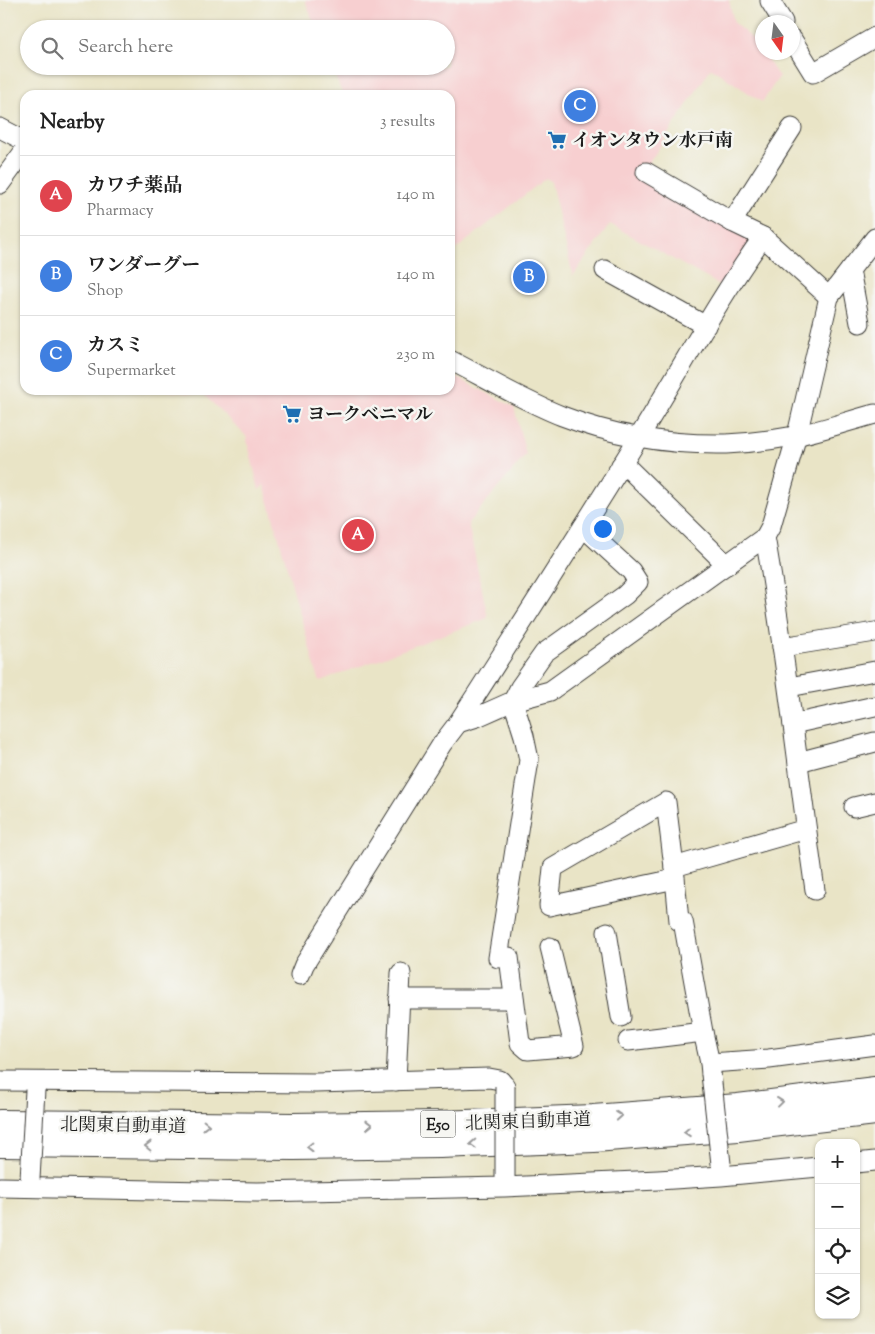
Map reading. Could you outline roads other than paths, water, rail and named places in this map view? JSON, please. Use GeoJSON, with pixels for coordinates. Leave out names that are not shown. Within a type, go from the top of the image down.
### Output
{"type":"FeatureCollection","features":[{"type":"Feature","properties":{"kind":"highway","name":"北関東自動車道"},"geometry":{"type":"LineString","coordinates":[[0,1123],[293,1126],[440,1124],[612,1117],[738,1107],[875,1090]]}},
{"type":"Feature","properties":{"kind":"highway","name":"北関東自動車道"},"geometry":{"type":"LineString","coordinates":[[0,1144],[292,1147],[440,1145],[594,1139],[719,1130],[875,1112]]}},
{"type":"Feature","properties":{"kind":"street"},"geometry":{"type":"LineString","coordinates":[[772,0],[770,1],[779,15]]}},
{"type":"Feature","properties":{"kind":"street"},"geometry":{"type":"LineString","coordinates":[[800,52],[813,73],[875,37]]}},
{"type":"Feature","properties":{"kind":"street"},"geometry":{"type":"LineString","coordinates":[[0,128],[20,138]]}},
{"type":"Feature","properties":{"kind":"street"},"geometry":{"type":"LineString","coordinates":[[732,222],[792,128]]}},
{"type":"Feature","properties":{"kind":"street"},"geometry":{"type":"LineString","coordinates":[[0,184],[20,157]]}},
{"type":"Feature","properties":{"kind":"street"},"geometry":{"type":"LineString","coordinates":[[646,172],[732,222],[763,237],[829,297]]}},
{"type":"Feature","properties":{"kind":"street"},"geometry":{"type":"LineString","coordinates":[[300,975],[304,965],[442,744],[458,723],[583,527],[763,237]]}},
{"type":"Feature","properties":{"kind":"street"},"geometry":{"type":"LineString","coordinates":[[458,723],[513,701],[550,691],[765,537],[797,435],[829,297],[875,238]]}},
{"type":"Feature","properties":{"kind":"street"},"geometry":{"type":"LineString","coordinates":[[606,270],[706,326]]}},
{"type":"Feature","properties":{"kind":"street"},"geometry":{"type":"LineString","coordinates":[[850,270],[860,322]]}},
{"type":"Feature","properties":{"kind":"street"},"geometry":{"type":"LineString","coordinates":[[455,363],[563,416],[639,438],[688,443],[726,444],[756,442],[797,435],[875,414]]}},
{"type":"Feature","properties":{"kind":"street"},"geometry":{"type":"LineString","coordinates":[[621,465],[630,470],[727,565]]}},
{"type":"Feature","properties":{"kind":"street"},"geometry":{"type":"LineString","coordinates":[[550,947],[574,1046],[528,1050],[520,1043],[514,999],[503,958],[529,760],[513,701],[520,687],[544,653],[625,594],[638,582],[631,571],[583,527]]}},
{"type":"Feature","properties":{"kind":"street"},"geometry":{"type":"LineString","coordinates":[[765,537],[789,687],[815,890]]}},
{"type":"Feature","properties":{"kind":"street"},"geometry":{"type":"LineString","coordinates":[[782,647],[875,632]]}},
{"type":"Feature","properties":{"kind":"street"},"geometry":{"type":"LineString","coordinates":[[789,687],[875,671]]}},
{"type":"Feature","properties":{"kind":"street"},"geometry":{"type":"LineString","coordinates":[[793,724],[875,706]]}},
{"type":"Feature","properties":{"kind":"street"},"geometry":{"type":"LineString","coordinates":[[798,762],[875,742]]}},
{"type":"Feature","properties":{"kind":"street"},"geometry":{"type":"LineString","coordinates":[[721,1170],[710,1068],[681,921],[675,873],[666,802],[553,868],[549,906],[675,873],[806,829]]}},
{"type":"Feature","properties":{"kind":"street"},"geometry":{"type":"LineString","coordinates":[[854,806],[875,802]]}},
{"type":"Feature","properties":{"kind":"street"},"geometry":{"type":"LineString","coordinates":[[607,932],[621,1017]]}},
{"type":"Feature","properties":{"kind":"street"},"geometry":{"type":"LineString","coordinates":[[396,1081],[401,973]]}},
{"type":"Feature","properties":{"kind":"street"},"geometry":{"type":"LineString","coordinates":[[399,999],[514,999]]}},
{"type":"Feature","properties":{"kind":"street"},"geometry":{"type":"LineString","coordinates":[[628,1041],[703,1032]]}},
{"type":"Feature","properties":{"kind":"street"},"geometry":{"type":"LineString","coordinates":[[710,1068],[875,1045]]}},
{"type":"Feature","properties":{"kind":"street"},"geometry":{"type":"LineString","coordinates":[[0,1082],[35,1086],[316,1083],[490,1078],[500,1080],[505,1086],[504,1182]]}},
{"type":"Feature","properties":{"kind":"street"},"geometry":{"type":"LineString","coordinates":[[30,1183],[35,1086]]}},
{"type":"Feature","properties":{"kind":"street"},"geometry":{"type":"LineString","coordinates":[[860,1163],[875,1161]]}},
{"type":"Feature","properties":{"kind":"street"},"geometry":{"type":"LineString","coordinates":[[0,1187],[30,1183],[257,1192],[504,1182],[658,1180],[721,1170],[815,1166]]}},
{"type":"Feature","properties":{"kind":"place","name":"カスミ"},"geometry":{"type":"Point","coordinates":[580,106]}},
{"type":"Feature","properties":{"kind":"place","name":"イオンタウン水戸南"},"geometry":{"type":"Point","coordinates":[557,140]}},
{"type":"Feature","properties":{"kind":"place","name":"ワンダーグー"},"geometry":{"type":"Point","coordinates":[529,277]}},
{"type":"Feature","properties":{"kind":"place","name":"ヨークベニマル"},"geometry":{"type":"Point","coordinates":[292,414]}},
{"type":"Feature","properties":{"kind":"place","name":"カワチ薬品"},"geometry":{"type":"Point","coordinates":[358,535]}}]}
